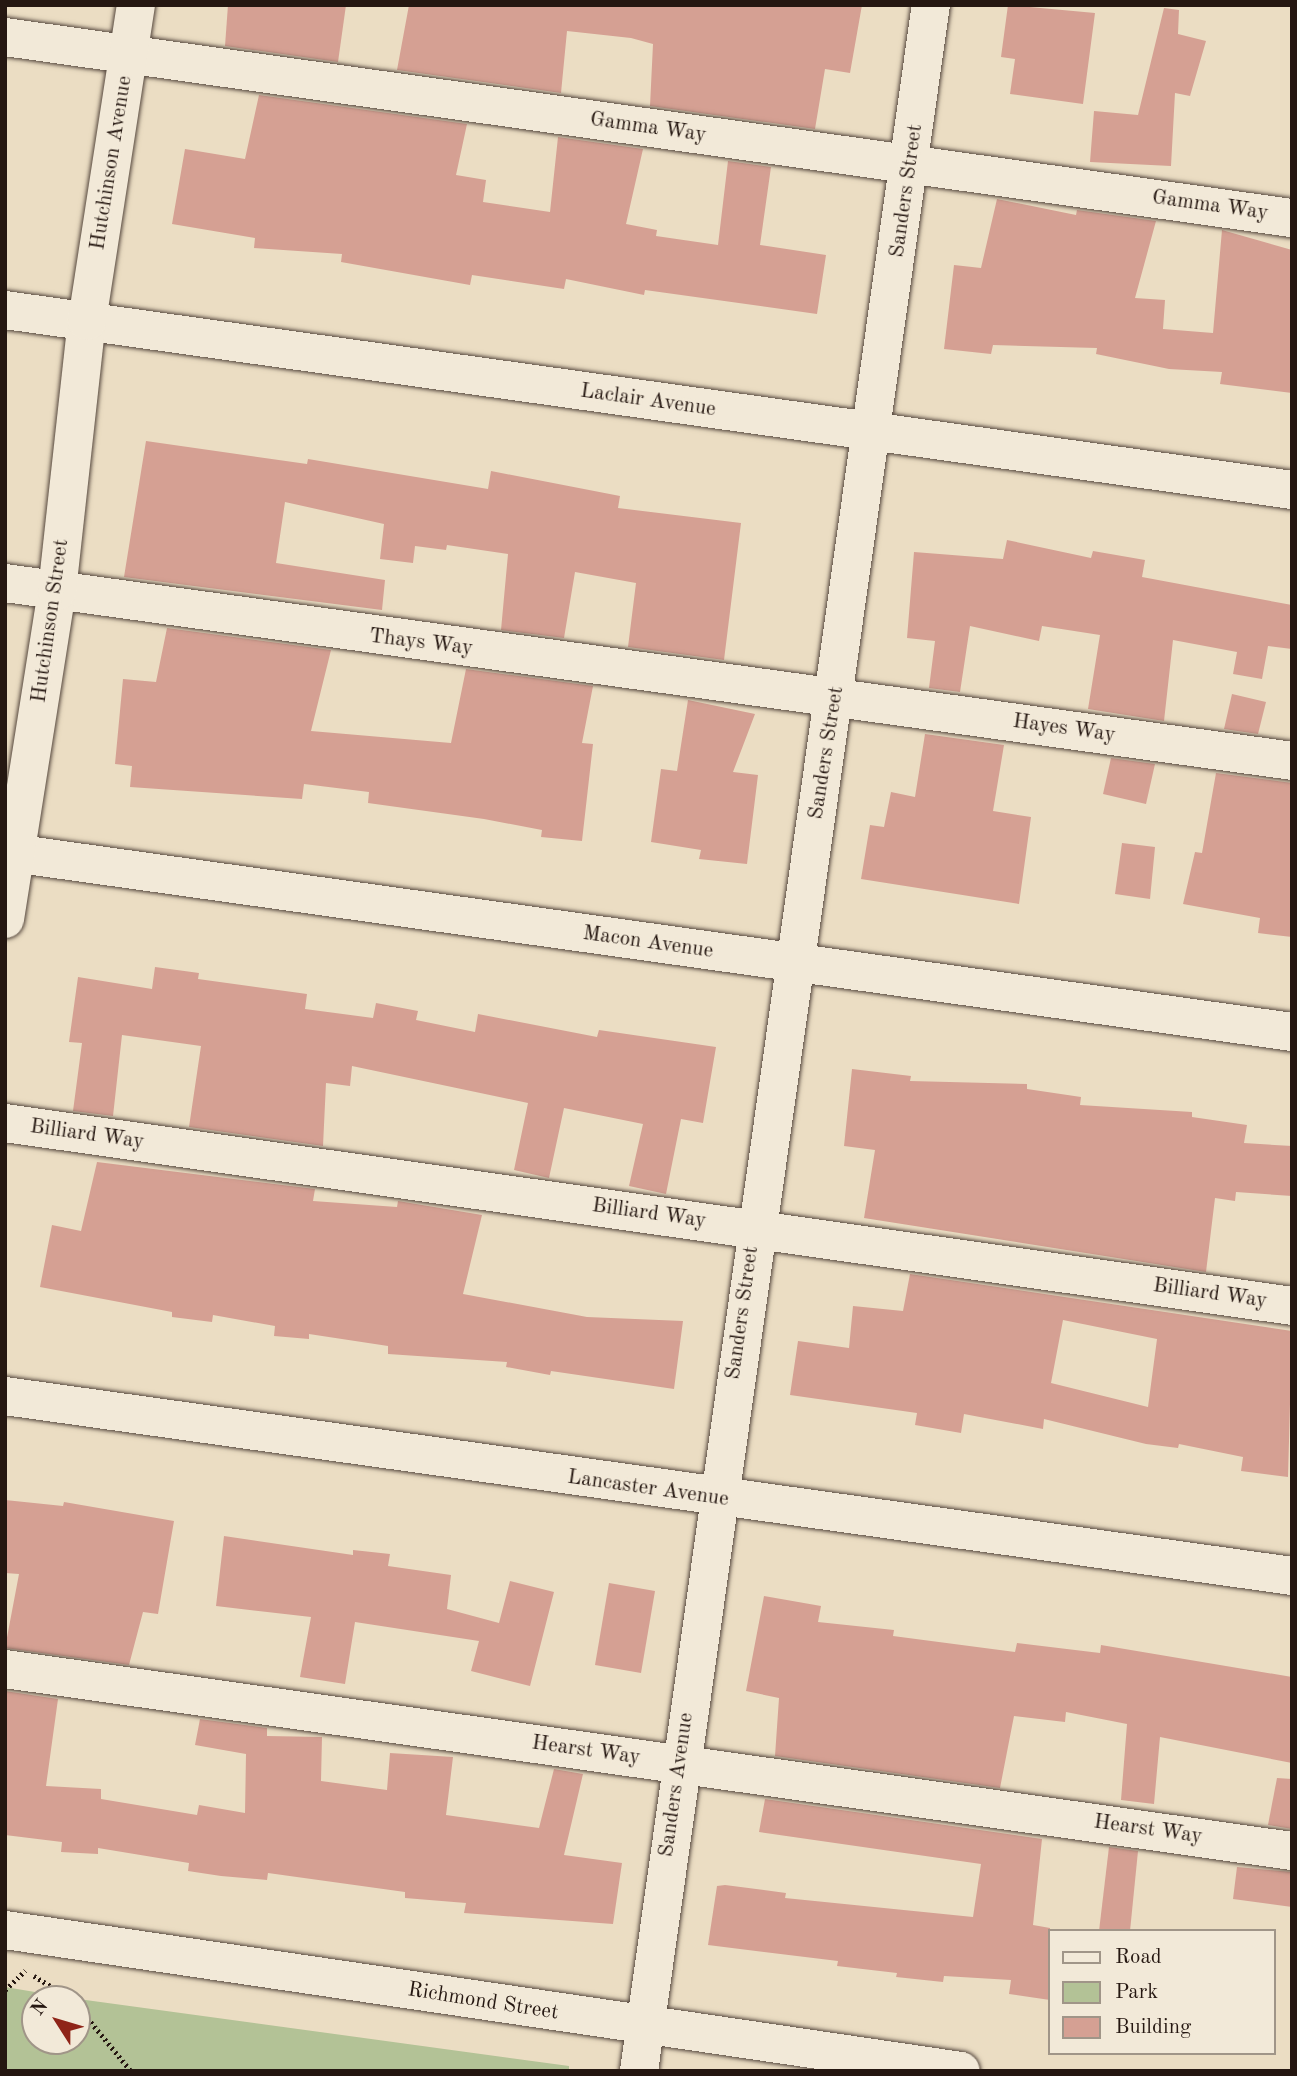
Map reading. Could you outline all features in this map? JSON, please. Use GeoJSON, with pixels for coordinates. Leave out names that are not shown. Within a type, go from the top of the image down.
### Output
{"type":"FeatureCollection","features":[{"type":"Feature","properties":{"kind":"street","name":"Hutchinson Avenue"},"geometry":{"type":"LineString","coordinates":[[87,321],[136,5]]}},
{"type":"Feature","properties":{"kind":"street","name":"Sanders Street"},"geometry":{"type":"LineString","coordinates":[[716,1499],[793,962],[837,697],[872,432],[912,165],[931,5]]}},
{"type":"Feature","properties":{"kind":"street","name":"Gamma Way"},"geometry":{"type":"LineString","coordinates":[[5,37],[1292,218]]}},
{"type":"Feature","properties":{"kind":"street","name":"Laclair Avenue"},"geometry":{"type":"LineString","coordinates":[[5,310],[1292,490]]}},
{"type":"Feature","properties":{"kind":"street","name":"Hutchinson Street"},"geometry":{"type":"LineString","coordinates":[[5,919],[9,853],[57,591],[87,321]]}},
{"type":"Feature","properties":{"kind":"street","name":"Thays Way"},"geometry":{"type":"LineString","coordinates":[[5,583],[837,697]]}},
{"type":"Feature","properties":{"kind":"street","name":"Hayes Way"},"geometry":{"type":"LineString","coordinates":[[837,697],[1292,761]]}},
{"type":"Feature","properties":{"kind":"street","name":"Macon Avenue"},"geometry":{"type":"LineString","coordinates":[[9,853],[1292,1032]]}},
{"type":"Feature","properties":{"kind":"street","name":"Billiard Way"},"geometry":{"type":"LineString","coordinates":[[5,1123],[1292,1306]]}},
{"type":"Feature","properties":{"kind":"street","name":"Lancaster Avenue"},"geometry":{"type":"LineString","coordinates":[[5,1396],[716,1499],[1292,1576]]}},
{"type":"Feature","properties":{"kind":"street","name":"Sanders Avenue"},"geometry":{"type":"LineString","coordinates":[[639,2071],[716,1499]]}},
{"type":"Feature","properties":{"kind":"street","name":"Hearst Way"},"geometry":{"type":"LineString","coordinates":[[5,1669],[1292,1851]]}},
{"type":"Feature","properties":{"kind":"street","name":"Richmond Street"},"geometry":{"type":"LineString","coordinates":[[5,1930],[645,2027],[961,2071]]}},
{"type":"Feature","properties":{"kind":"path"},"geometry":{"type":"LineString","coordinates":[[5,1990],[25,1970]]}},
{"type":"Feature","properties":{"kind":"path"},"geometry":{"type":"LineString","coordinates":[[91,2022],[131,2071]]}},
{"type":"Feature","properties":{"kind":"green space"},"geometry":{"type":"Polygon","coordinates":[[[5,1987],[21,1990],[21,2055],[91,2055],[91,2001],[569,2066],[569,2071],[5,2071],[5,1987]]]}},
{"type":"Feature","properties":{"kind":"building"},"geometry":{"type":"Polygon","coordinates":[[[228,5],[346,5],[338,62],[225,46],[228,5]]]}},
{"type":"Feature","properties":{"kind":"building"},"geometry":{"type":"Polygon","coordinates":[[[409,5],[862,5],[850,73],[825,69],[815,129],[650,106],[653,44],[631,38],[567,31],[561,93],[397,70],[409,5]]]}},
{"type":"Feature","properties":{"kind":"building"},"geometry":{"type":"Polygon","coordinates":[[[1008,5],[1095,13],[1083,104],[1010,94],[1015,59],[1001,57],[1008,5]]]}},
{"type":"Feature","properties":{"kind":"building"},"geometry":{"type":"Polygon","coordinates":[[[1164,8],[1179,10],[1178,34],[1206,41],[1190,96],[1175,93],[1171,166],[1090,162],[1094,111],[1138,115],[1164,8]]]}},
{"type":"Feature","properties":{"kind":"building"},"geometry":{"type":"Polygon","coordinates":[[[259,95],[467,124],[456,175],[486,180],[483,202],[550,212],[558,137],[643,149],[626,224],[657,230],[656,236],[718,245],[728,161],[771,167],[760,245],[826,255],[817,314],[645,290],[644,295],[566,279],[564,289],[472,275],[470,285],[341,262],[342,254],[254,248],[255,238],[172,224],[185,149],[245,159],[259,95]]]}},
{"type":"Feature","properties":{"kind":"building"},"geometry":{"type":"Polygon","coordinates":[[[997,199],[1076,215],[1077,210],[1156,221],[1135,298],[1165,300],[1163,329],[1213,333],[1222,230],[1292,250],[1292,393],[1220,384],[1222,372],[1169,369],[1096,354],[1097,348],[993,345],[991,354],[944,349],[954,265],[981,268],[997,199]]]}},
{"type":"Feature","properties":{"kind":"building"},"geometry":{"type":"Polygon","coordinates":[[[146,441],[307,464],[308,459],[488,489],[491,471],[620,496],[618,508],[741,523],[724,660],[628,647],[636,583],[575,572],[564,638],[501,630],[508,554],[447,545],[446,550],[415,546],[413,563],[380,559],[384,524],[285,502],[276,563],[385,580],[382,610],[124,577],[146,441]]]}},
{"type":"Feature","properties":{"kind":"building"},"geometry":{"type":"Polygon","coordinates":[[[1007,540],[1091,558],[1093,551],[1145,560],[1142,577],[1292,605],[1292,649],[1268,646],[1262,679],[1233,674],[1237,652],[1173,640],[1164,721],[1088,709],[1100,635],[1042,626],[1039,641],[970,626],[960,692],[929,688],[935,641],[907,638],[914,552],[1003,559],[1007,540]]]}},
{"type":"Feature","properties":{"kind":"building"},"geometry":{"type":"Polygon","coordinates":[[[167,628],[331,650],[311,731],[451,743],[466,669],[593,686],[582,743],[593,744],[582,841],[541,837],[542,830],[484,819],[368,803],[369,792],[304,784],[302,799],[130,787],[132,766],[115,764],[123,679],[156,682],[167,628]]]}},
{"type":"Feature","properties":{"kind":"building"},"geometry":{"type":"Polygon","coordinates":[[[1232,694],[1266,702],[1258,734],[1224,729],[1232,694]]]}},
{"type":"Feature","properties":{"kind":"building"},"geometry":{"type":"Polygon","coordinates":[[[688,700],[755,714],[733,772],[758,775],[747,864],[699,859],[701,850],[651,842],[661,769],[677,771],[688,700]]]}},
{"type":"Feature","properties":{"kind":"building"},"geometry":{"type":"Polygon","coordinates":[[[925,734],[1004,745],[993,811],[1031,817],[1019,904],[861,879],[870,825],[884,827],[891,792],[915,797],[925,734]]]}},
{"type":"Feature","properties":{"kind":"building"},"geometry":{"type":"Polygon","coordinates":[[[1111,758],[1155,764],[1146,804],[1103,794],[1111,758]]]}},
{"type":"Feature","properties":{"kind":"building"},"geometry":{"type":"Polygon","coordinates":[[[1216,773],[1292,783],[1292,937],[1258,933],[1260,918],[1183,904],[1195,852],[1202,853],[1216,773]]]}},
{"type":"Feature","properties":{"kind":"building"},"geometry":{"type":"Polygon","coordinates":[[[1122,843],[1155,847],[1150,899],[1115,894],[1122,843]]]}},
{"type":"Feature","properties":{"kind":"building"},"geometry":{"type":"Polygon","coordinates":[[[155,967],[199,973],[198,979],[307,994],[305,1009],[373,1018],[376,1003],[418,1011],[416,1020],[475,1032],[478,1014],[597,1037],[599,1030],[716,1047],[703,1123],[681,1119],[666,1194],[629,1186],[643,1124],[564,1108],[549,1178],[514,1170],[528,1103],[352,1066],[350,1086],[326,1083],[323,1146],[189,1127],[201,1046],[122,1035],[113,1116],[73,1111],[82,1043],[69,1042],[78,977],[152,989],[155,967]]]}},
{"type":"Feature","properties":{"kind":"building"},"geometry":{"type":"Polygon","coordinates":[[[852,1069],[911,1076],[910,1081],[1027,1084],[1027,1089],[1081,1097],[1080,1105],[1192,1112],[1192,1117],[1247,1125],[1244,1143],[1292,1146],[1292,1196],[1236,1192],[1235,1201],[1215,1198],[1206,1272],[864,1218],[875,1150],[844,1146],[852,1069]]]}},
{"type":"Feature","properties":{"kind":"building"},"geometry":{"type":"Polygon","coordinates":[[[97,1162],[315,1189],[313,1201],[397,1207],[398,1201],[482,1215],[463,1294],[587,1317],[683,1321],[674,1389],[551,1371],[550,1375],[506,1367],[507,1362],[388,1354],[388,1346],[309,1334],[309,1339],[274,1336],[275,1326],[213,1315],[212,1322],[172,1317],[172,1312],[40,1287],[52,1225],[81,1231],[97,1162]]]}},
{"type":"Feature","properties":{"kind":"building"},"geometry":{"type":"Polygon","coordinates":[[[910,1274],[1292,1331],[1288,1477],[1241,1471],[1243,1457],[1179,1444],[1178,1448],[1146,1444],[1044,1419],[1043,1429],[964,1414],[961,1433],[915,1425],[917,1413],[790,1395],[798,1341],[849,1348],[853,1306],[903,1311],[910,1274]],[[1063,1320],[1051,1383],[1148,1407],[1157,1339],[1063,1320]]]}},
{"type":"Feature","properties":{"kind":"building"},"geometry":{"type":"Polygon","coordinates":[[[5,1500],[63,1506],[64,1502],[174,1521],[158,1614],[143,1612],[129,1665],[5,1648],[19,1574],[5,1573],[5,1500]]]}},
{"type":"Feature","properties":{"kind":"building"},"geometry":{"type":"Polygon","coordinates":[[[224,1536],[353,1555],[353,1550],[390,1554],[388,1566],[451,1575],[447,1609],[499,1623],[510,1581],[554,1592],[530,1686],[471,1671],[479,1641],[355,1622],[345,1684],[300,1677],[311,1617],[216,1606],[224,1536]]]}},
{"type":"Feature","properties":{"kind":"building"},"geometry":{"type":"Polygon","coordinates":[[[609,1583],[655,1591],[641,1673],[595,1665],[609,1583]]]}},
{"type":"Feature","properties":{"kind":"building"},"geometry":{"type":"Polygon","coordinates":[[[764,1596],[821,1606],[818,1622],[894,1630],[893,1636],[1015,1652],[1017,1643],[1100,1653],[1101,1645],[1292,1677],[1292,1763],[1160,1737],[1154,1804],[1121,1800],[1127,1724],[1066,1712],[1065,1722],[1014,1716],[1000,1788],[775,1756],[779,1698],[746,1691],[764,1596]]]}},
{"type":"Feature","properties":{"kind":"building"},"geometry":{"type":"Polygon","coordinates":[[[5,1691],[58,1699],[46,1786],[101,1789],[101,1799],[197,1815],[199,1805],[245,1813],[246,1754],[195,1745],[200,1719],[267,1728],[267,1736],[322,1737],[321,1781],[387,1790],[390,1753],[453,1757],[446,1815],[539,1828],[554,1769],[583,1774],[564,1855],[622,1863],[613,1924],[464,1913],[466,1903],[405,1898],[405,1892],[268,1873],[267,1880],[221,1876],[188,1871],[189,1863],[98,1848],[98,1854],[61,1852],[62,1842],[5,1835],[5,1691]]]}},
{"type":"Feature","properties":{"kind":"building"},"geometry":{"type":"Polygon","coordinates":[[[1277,1778],[1292,1779],[1292,1829],[1268,1825],[1277,1778]]]}},
{"type":"Feature","properties":{"kind":"building"},"geometry":{"type":"Polygon","coordinates":[[[765,1799],[1042,1839],[1033,1925],[1050,1928],[1048,2000],[1009,1994],[1011,1980],[944,1976],[943,1982],[896,1977],[897,1973],[837,1966],[838,1961],[708,1945],[717,1886],[725,1885],[786,1893],[785,1898],[973,1917],[981,1864],[759,1832],[765,1799]]]}},
{"type":"Feature","properties":{"kind":"building"},"geometry":{"type":"Polygon","coordinates":[[[1109,1847],[1138,1851],[1130,1929],[1099,1929],[1109,1847]]]}},
{"type":"Feature","properties":{"kind":"building"},"geometry":{"type":"Polygon","coordinates":[[[1237,1867],[1292,1872],[1292,1907],[1233,1899],[1237,1867]]]}}]}
